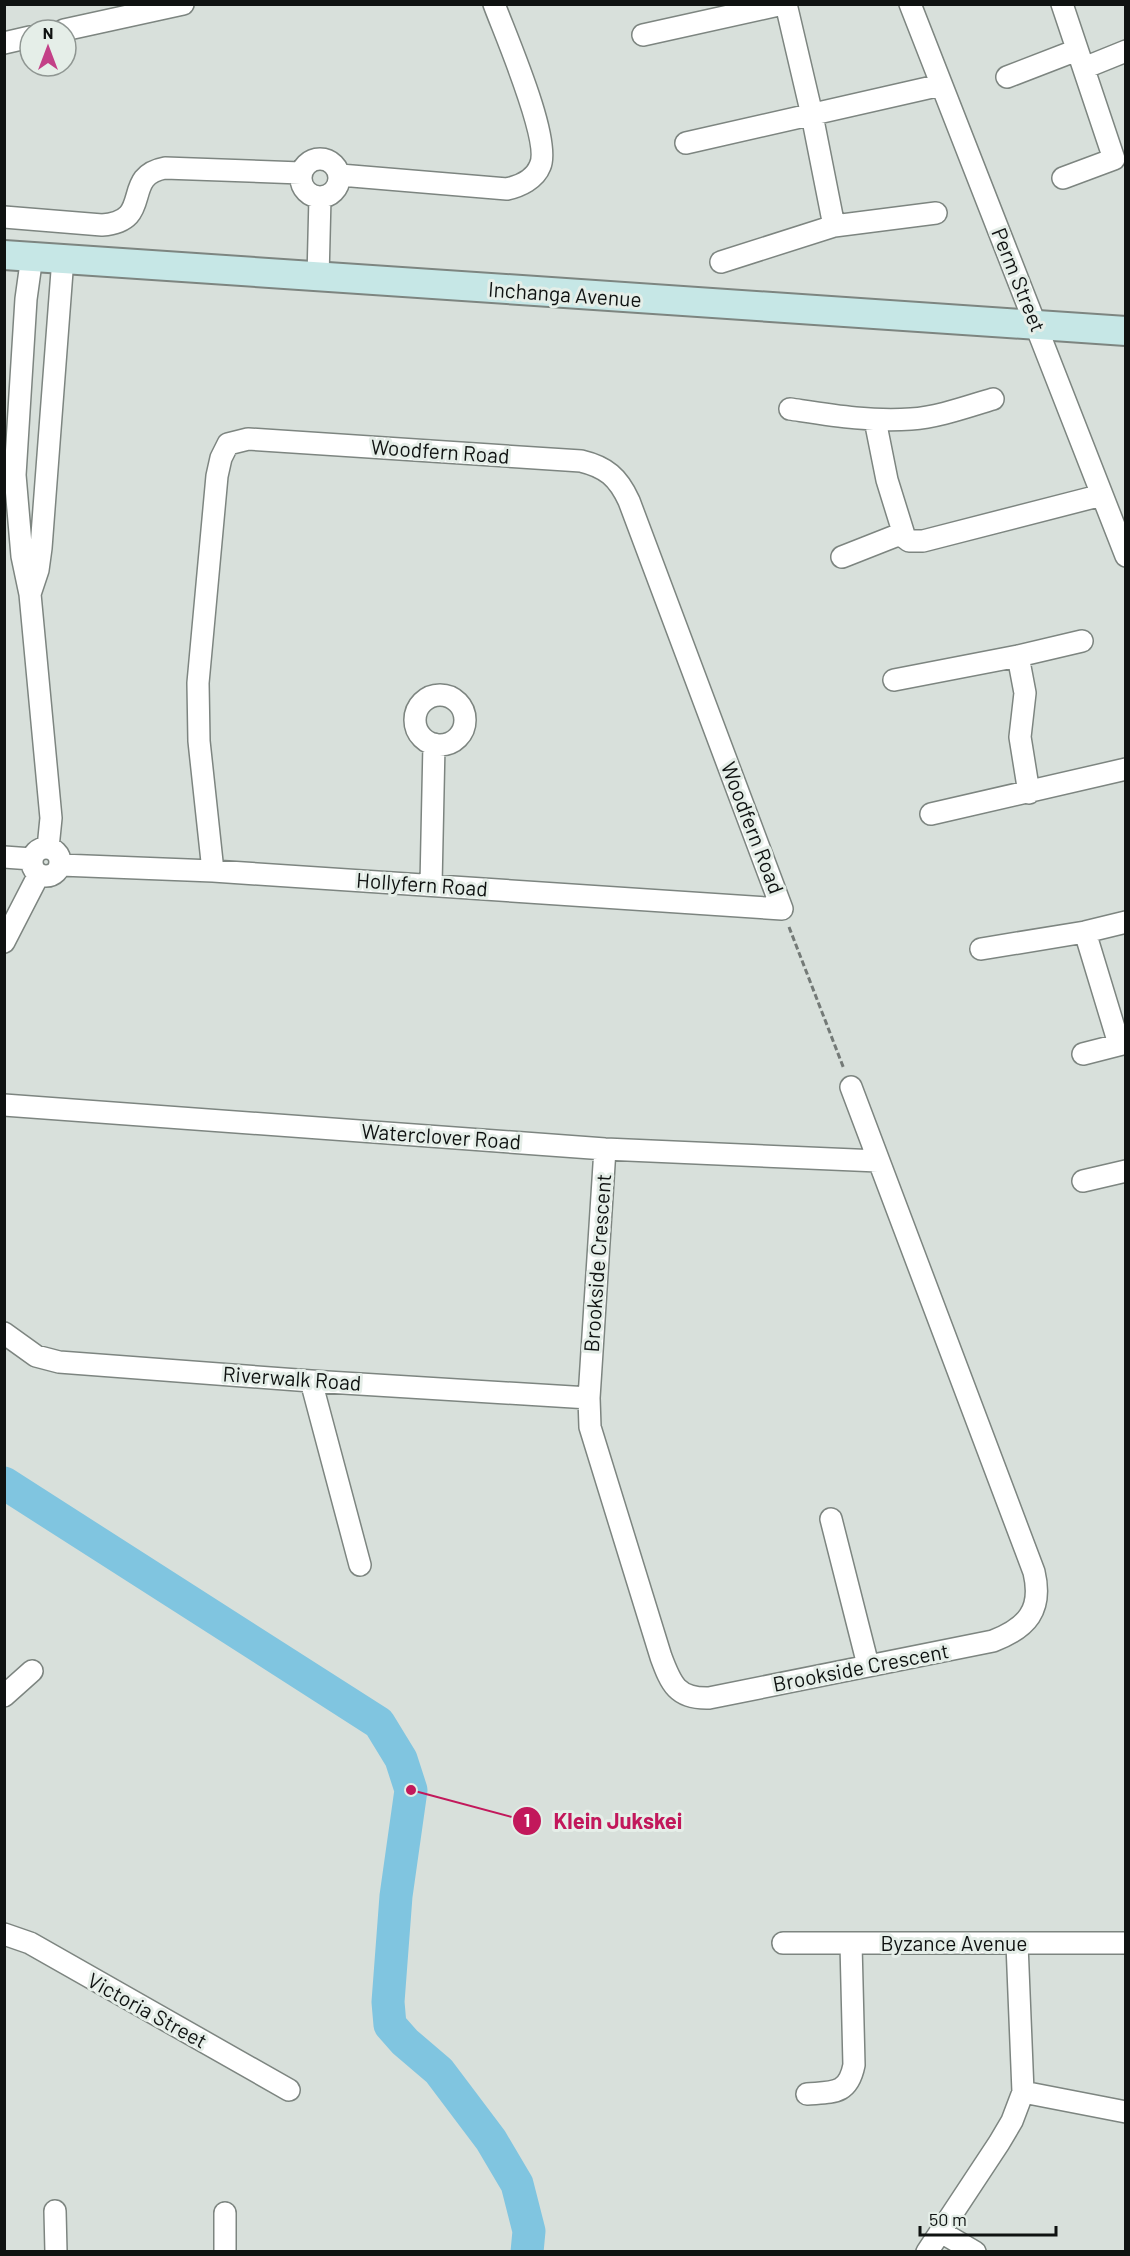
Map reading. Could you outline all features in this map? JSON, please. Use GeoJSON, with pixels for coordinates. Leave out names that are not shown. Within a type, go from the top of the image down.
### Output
{"type":"FeatureCollection","features":[{"type":"Feature","properties":{"kind":"street"},"geometry":{"type":"LineString","coordinates":[[78,27],[183,4]]}},
{"type":"Feature","properties":{"kind":"street"},"geometry":{"type":"LineString","coordinates":[[340,175],[507,189],[526,182],[536,173],[541,165],[541,135],[494,4]]}},
{"type":"Feature","properties":{"kind":"street"},"geometry":{"type":"LineString","coordinates":[[643,34],[785,4],[812,115],[834,226]]}},
{"type":"Feature","properties":{"kind":"street","name":"Perm Street"},"geometry":{"type":"LineString","coordinates":[[910,4],[1125,556]]}},
{"type":"Feature","properties":{"kind":"street"},"geometry":{"type":"LineString","coordinates":[[1062,4],[1120,162],[1063,178]]}},
{"type":"Feature","properties":{"kind":"street"},"geometry":{"type":"LineString","coordinates":[[1007,76],[1125,51]]}},
{"type":"Feature","properties":{"kind":"street"},"geometry":{"type":"LineString","coordinates":[[686,143],[941,85]]}},
{"type":"Feature","properties":{"kind":"street"},"geometry":{"type":"LineString","coordinates":[[317,159],[332,162],[340,175],[333,193],[320,197],[313,196],[303,187],[302,173],[310,161],[317,159]]}},
{"type":"Feature","properties":{"kind":"street"},"geometry":{"type":"LineString","coordinates":[[4,217],[102,225],[115,224],[130,214],[144,177],[154,170],[165,168],[302,173]]}},
{"type":"Feature","properties":{"kind":"street"},"geometry":{"type":"LineString","coordinates":[[318,278],[320,197]]}},
{"type":"Feature","properties":{"kind":"street"},"geometry":{"type":"LineString","coordinates":[[722,262],[834,226],[936,213]]}},
{"type":"Feature","properties":{"kind":"street"},"geometry":{"type":"LineString","coordinates":[[4,942],[45,861],[51,818],[30,594],[22,556],[15,475],[24,339],[18,255]]}},
{"type":"Feature","properties":{"kind":"street","name":"Inchanga Avenue"},"geometry":{"type":"LineString","coordinates":[[18,255],[318,278],[1125,331]]}},
{"type":"Feature","properties":{"kind":"street"},"geometry":{"type":"LineString","coordinates":[[30,594],[38,570],[63,258]]}},
{"type":"Feature","properties":{"kind":"street"},"geometry":{"type":"LineString","coordinates":[[24,339],[55,341]]}},
{"type":"Feature","properties":{"kind":"street"},"geometry":{"type":"LineString","coordinates":[[790,409],[875,420],[932,416],[993,399]]}},
{"type":"Feature","properties":{"kind":"street"},"geometry":{"type":"LineString","coordinates":[[875,420],[882,462],[903,532],[909,541],[923,541],[1102,495]]}},
{"type":"Feature","properties":{"kind":"street","name":"Woodfern Road"},"geometry":{"type":"LineString","coordinates":[[213,871],[199,741],[198,683],[218,476],[221,458],[228,444],[248,439],[581,461],[605,469],[615,476],[630,501],[782,909]]}},
{"type":"Feature","properties":{"kind":"street"},"geometry":{"type":"LineString","coordinates":[[15,475],[46,476]]}},
{"type":"Feature","properties":{"kind":"street"},"geometry":{"type":"LineString","coordinates":[[842,557],[903,532]]}},
{"type":"Feature","properties":{"kind":"street"},"geometry":{"type":"LineString","coordinates":[[894,680],[1082,641]]}},
{"type":"Feature","properties":{"kind":"street"},"geometry":{"type":"LineString","coordinates":[[1018,656],[1025,693],[1020,744],[1029,793]]}},
{"type":"Feature","properties":{"kind":"street"},"geometry":{"type":"LineString","coordinates":[[431,885],[434,744]]}},
{"type":"Feature","properties":{"kind":"street"},"geometry":{"type":"LineString","coordinates":[[931,814],[1125,769]]}},
{"type":"Feature","properties":{"kind":"street","name":"Hollyfern Road"},"geometry":{"type":"LineString","coordinates":[[4,857],[782,909]]}},
{"type":"Feature","properties":{"kind":"street"},"geometry":{"type":"LineString","coordinates":[[981,949],[1085,932],[1125,922]]}},
{"type":"Feature","properties":{"kind":"street"},"geometry":{"type":"LineString","coordinates":[[1083,1054],[1122,1043],[1085,932]]}},
{"type":"Feature","properties":{"kind":"street","name":"Brookside Crescent"},"geometry":{"type":"LineString","coordinates":[[605,1149],[589,1398],[593,1441],[661,1657],[669,1678],[677,1689],[692,1697],[710,1698],[993,1641],[1005,1636],[1027,1620],[1035,1605],[1037,1590],[1024,1544],[851,1087]]}},
{"type":"Feature","properties":{"kind":"street","name":"Waterclover Road"},"geometry":{"type":"LineString","coordinates":[[4,1105],[605,1149],[878,1161]]}},
{"type":"Feature","properties":{"kind":"street"},"geometry":{"type":"LineString","coordinates":[[1083,1181],[1125,1171]]}},
{"type":"Feature","properties":{"kind":"street","name":"Riverwalk Road"},"geometry":{"type":"LineString","coordinates":[[4,1332],[36,1356],[59,1362],[311,1381],[589,1398]]}},
{"type":"Feature","properties":{"kind":"street"},"geometry":{"type":"LineString","coordinates":[[311,1381],[360,1565]]}},
{"type":"Feature","properties":{"kind":"street"},"geometry":{"type":"LineString","coordinates":[[831,1519],[868,1665]]}},
{"type":"Feature","properties":{"kind":"street"},"geometry":{"type":"LineString","coordinates":[[4,1696],[32,1671]]}},
{"type":"Feature","properties":{"kind":"street","name":"Victoria Street"},"geometry":{"type":"LineString","coordinates":[[4,1934],[30,1943],[289,2090]]}},
{"type":"Feature","properties":{"kind":"street","name":"Byzance Avenue"},"geometry":{"type":"LineString","coordinates":[[783,1943],[1125,1943]]}},
{"type":"Feature","properties":{"kind":"street"},"geometry":{"type":"LineString","coordinates":[[807,2094],[838,2091],[848,2083],[852,2076],[854,2065],[851,1944]]}},
{"type":"Feature","properties":{"kind":"street"},"geometry":{"type":"LineString","coordinates":[[927,2252],[1008,2128],[1023,2092],[1017,1944]]}},
{"type":"Feature","properties":{"kind":"street"},"geometry":{"type":"LineString","coordinates":[[1023,2092],[1125,2112]]}},
{"type":"Feature","properties":{"kind":"street"},"geometry":{"type":"LineString","coordinates":[[55,2211],[56,2252]]}},
{"type":"Feature","properties":{"kind":"street"},"geometry":{"type":"LineString","coordinates":[[225,2213],[225,2252]]}},
{"type":"Feature","properties":{"kind":"street"},"geometry":{"type":"LineString","coordinates":[[941,2232],[975,2252]]}},
{"type":"Feature","properties":{"kind":"path"},"geometry":{"type":"LineString","coordinates":[[782,909],[851,1087]]}},
{"type":"Feature","properties":{"kind":"waterway"},"geometry":{"type":"LineString","coordinates":[[4,1483],[379,1723],[401,1759],[411,1790],[396,1896],[388,2002],[390,2025],[405,2042],[439,2071],[491,2140],[517,2184],[529,2231],[527,2252]]}},
{"type":"Feature","properties":{"kind":"place","name":"Klein Jukskei"},"geometry":{"type":"Point","coordinates":[411,1790]}}]}
